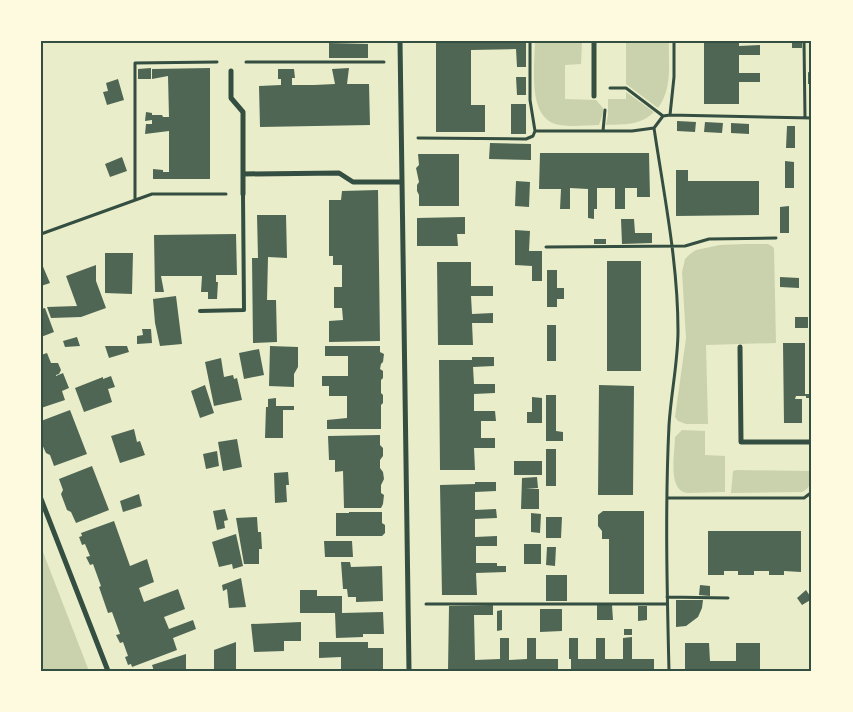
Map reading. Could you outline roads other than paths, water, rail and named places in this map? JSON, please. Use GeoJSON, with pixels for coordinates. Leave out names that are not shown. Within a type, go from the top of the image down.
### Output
{"type":"FeatureCollection","features":[{"type":"Feature","properties":{"kind":"street"},"geometry":{"type":"LineString","coordinates":[[400,41],[409,671]]}},
{"type":"Feature","properties":{"kind":"street"},"geometry":{"type":"LineString","coordinates":[[594,41],[594,96]]}},
{"type":"Feature","properties":{"kind":"street"},"geometry":{"type":"LineString","coordinates":[[231,71],[230,98],[243,112],[243,194]]}},
{"type":"Feature","properties":{"kind":"street"},"geometry":{"type":"LineString","coordinates":[[243,174],[339,173],[353,182],[402,182]]}},
{"type":"Feature","properties":{"kind":"street"},"geometry":{"type":"LineString","coordinates":[[740,347],[741,442],[812,442]]}},
{"type":"Feature","properties":{"kind":"street"},"geometry":{"type":"LineString","coordinates":[[41,499],[108,671]]}},
{"type":"Feature","properties":{"kind":"lane"},"geometry":{"type":"LineString","coordinates":[[200,311],[244,310],[243,194]]}}]}
